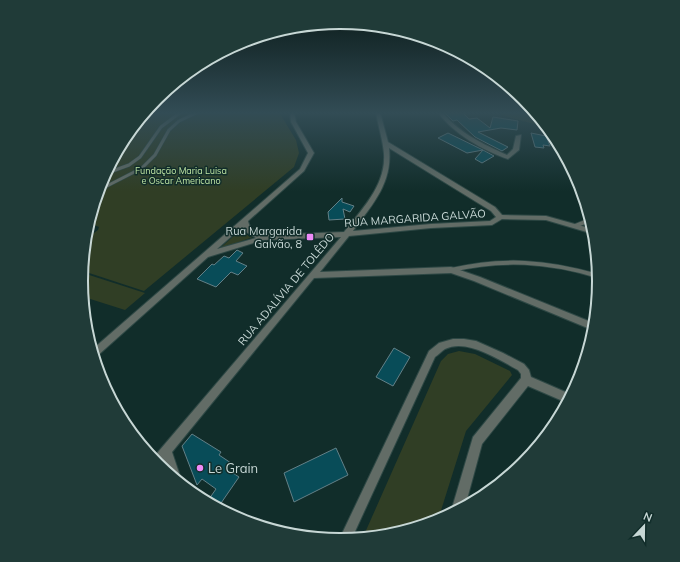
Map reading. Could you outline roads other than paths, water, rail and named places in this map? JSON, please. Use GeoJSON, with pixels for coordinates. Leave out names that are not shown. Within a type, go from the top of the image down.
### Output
{"type":"FeatureCollection","features":[{"type":"Feature","properties":{"kind":"street"},"geometry":{"type":"LineString","coordinates":[[98,350],[293,180],[302,170],[310,153],[304,138]]}},
{"type":"Feature","properties":{"kind":"street","name":"RUA ADALÍVIA DE TOLÊDO"},"geometry":{"type":"LineString","coordinates":[[161,457],[296,294],[314,275],[347,234],[382,185],[388,164],[383,138]]}},
{"type":"Feature","properties":{"kind":"street"},"geometry":{"type":"LineString","coordinates":[[472,138],[508,157],[516,150],[519,138]]}},
{"type":"Feature","properties":{"kind":"street"},"geometry":{"type":"LineString","coordinates":[[384,142],[494,209],[500,217]]}},
{"type":"Feature","properties":{"kind":"street","name":"RUA MARGARIDA GALVÃO"},"geometry":{"type":"LineString","coordinates":[[207,254],[263,238],[347,234],[431,226],[492,223],[500,217],[546,218],[587,230]]}},
{"type":"Feature","properties":{"kind":"street"},"geometry":{"type":"LineString","coordinates":[[245,222],[245,226],[248,230],[263,238]]}},
{"type":"Feature","properties":{"kind":"street"},"geometry":{"type":"LineString","coordinates":[[314,275],[451,270],[588,324]]}},
{"type":"Feature","properties":{"kind":"street"},"geometry":{"type":"LineString","coordinates":[[348,532],[426,365],[436,349],[443,345],[459,342],[476,345],[521,367],[525,371],[526,380],[477,442],[460,502]]}},
{"type":"Feature","properties":{"kind":"street"},"geometry":{"type":"LineString","coordinates":[[526,380],[564,396]]}},
{"type":"Feature","properties":{"kind":"street"},"geometry":{"type":"LineString","coordinates":[[166,451],[171,468]]}},
{"type":"Feature","properties":{"kind":"lane"},"geometry":{"type":"LineString","coordinates":[[114,171],[122,168],[140,157],[149,147],[154,138]]}},
{"type":"Feature","properties":{"kind":"lane"},"geometry":{"type":"LineString","coordinates":[[107,186],[142,168],[155,155],[164,138]]}},
{"type":"Feature","properties":{"kind":"lane"},"geometry":{"type":"LineString","coordinates":[[575,226],[585,222]]}},
{"type":"Feature","properties":{"kind":"lane"},"geometry":{"type":"LineString","coordinates":[[451,270],[468,266],[495,263],[535,262],[592,274]]}},
{"type":"Feature","properties":{"kind":"place","name":"Rua Margarida Galvão, 8"},"geometry":{"type":"Point","coordinates":[310,237]}},
{"type":"Feature","properties":{"kind":"place","name":"Le Grain"},"geometry":{"type":"Point","coordinates":[200,468]}},
{"type":"Feature","properties":{"kind":"park label","name":"Fundação Maria Luisa e Oscar Americano"},"geometry":{"type":"Point","coordinates":[181,176]}}]}
